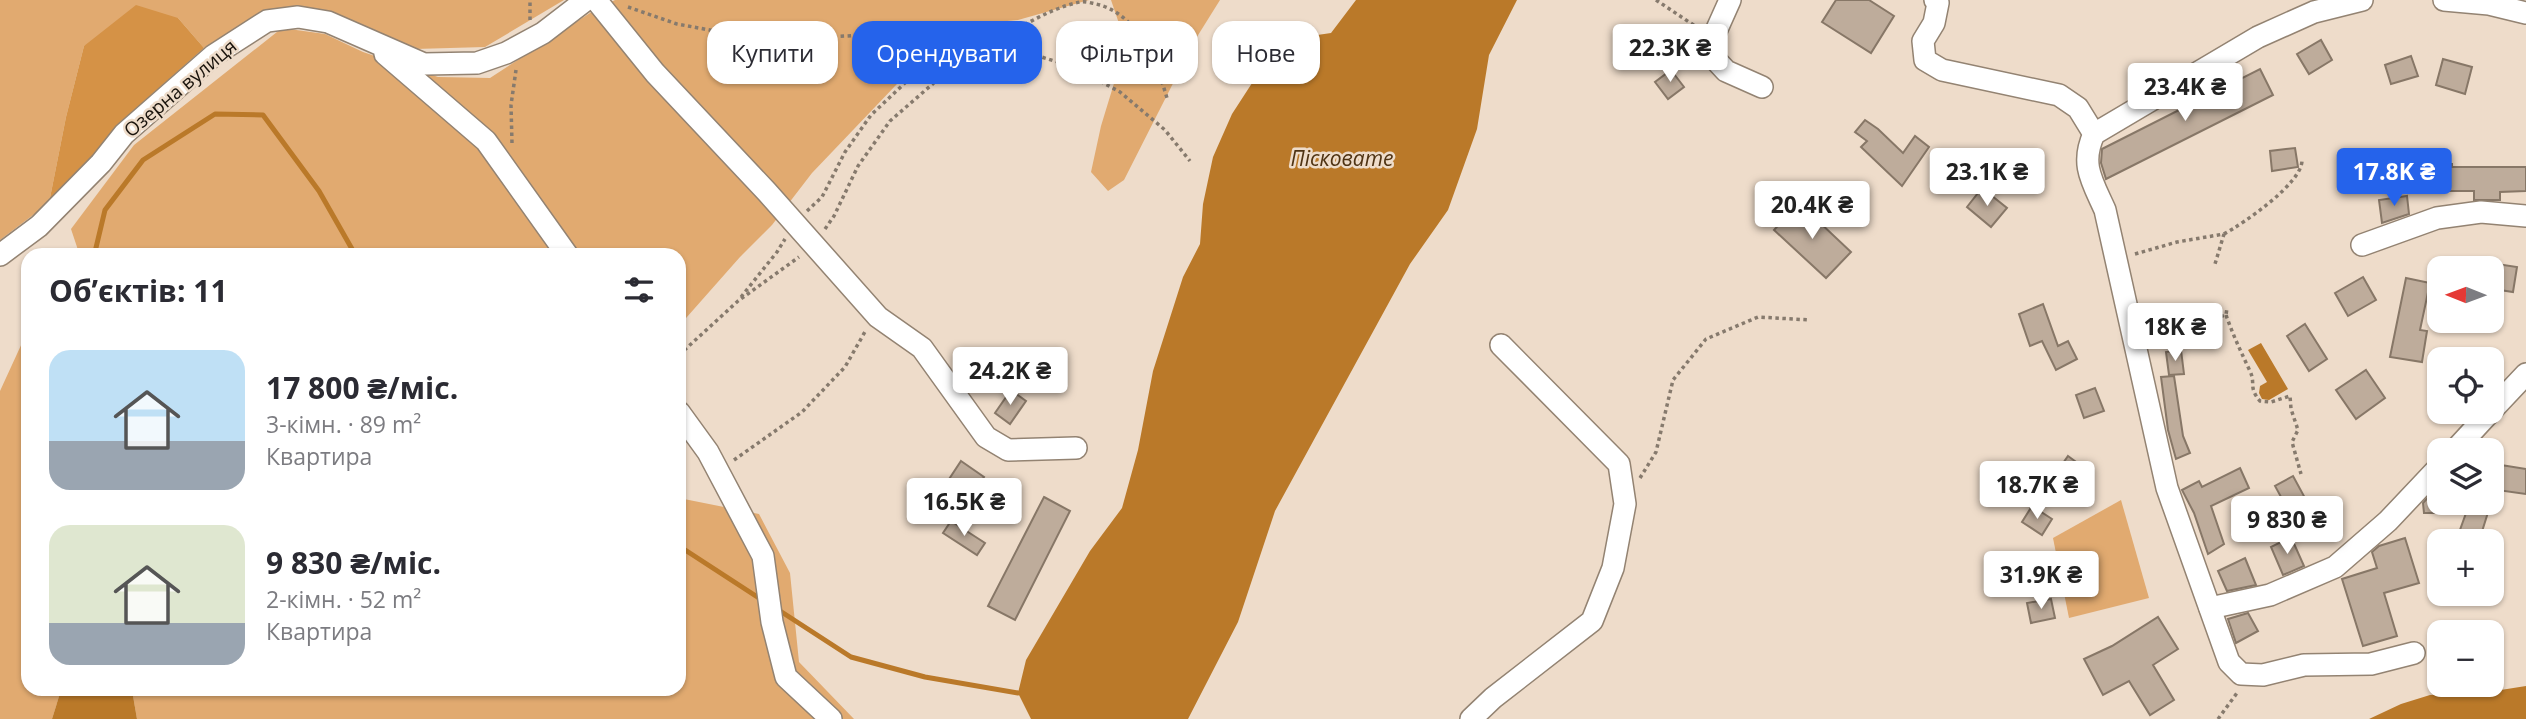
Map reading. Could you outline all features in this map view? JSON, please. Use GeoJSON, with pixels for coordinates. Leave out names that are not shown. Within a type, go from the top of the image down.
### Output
{"type":"FeatureCollection","features":[{"type":"Feature","properties":{"kind":"street","name":"Озерна вулиця"},"geometry":{"type":"LineString","coordinates":[[0,255],[39,226],[101,163],[124,134],[214,55],[267,21],[298,18],[328,22],[424,64],[477,63],[506,53],[543,33],[586,0]]}},
{"type":"Feature","properties":{"kind":"street"},"geometry":{"type":"LineString","coordinates":[[596,0],[655,73],[878,317],[922,348],[986,437],[1008,450],[1076,448]]}},
{"type":"Feature","properties":{"kind":"street"},"geometry":{"type":"LineString","coordinates":[[1730,0],[1713,38],[1713,57],[1726,71],[1762,87]]}},
{"type":"Feature","properties":{"kind":"street"},"geometry":{"type":"LineString","coordinates":[[1936,0],[1938,2],[1934,23],[1923,41],[1925,60],[1942,70],[2059,95],[2078,108],[2094,134]]}},
{"type":"Feature","properties":{"kind":"street"},"geometry":{"type":"LineString","coordinates":[[2362,0],[2314,12],[2258,37],[2094,134],[2087,148],[2088,171],[2105,210],[2167,488],[2229,662],[2241,674],[2263,675],[2304,665],[2371,664],[2414,653]]}},
{"type":"Feature","properties":{"kind":"street"},"geometry":{"type":"LineString","coordinates":[[2444,0],[2489,4],[2526,13]]}},
{"type":"Feature","properties":{"kind":"street"},"geometry":{"type":"LineString","coordinates":[[2505,0],[2526,13]]}},
{"type":"Feature","properties":{"kind":"street"},"geometry":{"type":"LineString","coordinates":[[372,43],[486,141],[562,248]]}},
{"type":"Feature","properties":{"kind":"street"},"geometry":{"type":"LineString","coordinates":[[2362,245],[2437,218],[2481,212],[2526,216]]}},
{"type":"Feature","properties":{"kind":"street"},"geometry":{"type":"LineString","coordinates":[[1471,719],[1493,698],[1592,621],[1613,568],[1625,504],[1619,464],[1501,345]]}},
{"type":"Feature","properties":{"kind":"street"},"geometry":{"type":"LineString","coordinates":[[2504,398],[2526,374]]}},
{"type":"Feature","properties":{"kind":"street"},"geometry":{"type":"LineString","coordinates":[[686,422],[708,453],[762,556],[772,622],[786,677],[831,719]]}},
{"type":"Feature","properties":{"kind":"street"},"geometry":{"type":"LineString","coordinates":[[2466,438],[2480,424]]}},
{"type":"Feature","properties":{"kind":"street"},"geometry":{"type":"LineString","coordinates":[[2210,608],[2270,595],[2335,567],[2388,521],[2427,480]]}},
{"type":"Feature","properties":{"kind":"path"},"geometry":{"type":"LineString","coordinates":[[1656,0],[1713,38]]}},
{"type":"Feature","properties":{"kind":"path"},"geometry":{"type":"LineString","coordinates":[[1037,21],[1082,1],[1109,7],[1129,22],[1157,66],[1167,98]]}},
{"type":"Feature","properties":{"kind":"path"},"geometry":{"type":"LineString","coordinates":[[618,4],[677,24],[764,40],[852,36]]}},
{"type":"Feature","properties":{"kind":"path"},"geometry":{"type":"LineString","coordinates":[[512,143],[511,105],[516,67],[530,40]]}},
{"type":"Feature","properties":{"kind":"path"},"geometry":{"type":"LineString","coordinates":[[1042,57],[1074,67],[1120,92],[1165,130],[1190,161]]}},
{"type":"Feature","properties":{"kind":"path"},"geometry":{"type":"LineString","coordinates":[[738,301],[777,252],[793,223],[822,197],[845,152],[871,115],[904,84]]}},
{"type":"Feature","properties":{"kind":"path"},"geometry":{"type":"LineString","coordinates":[[686,349],[738,301],[813,246],[834,216],[858,166],[890,121],[932,84]]}},
{"type":"Feature","properties":{"kind":"path"},"geometry":{"type":"LineString","coordinates":[[2116,259],[2178,242],[2224,234],[2243,223],[2296,178],[2302,161]]}},
{"type":"Feature","properties":{"kind":"path"},"geometry":{"type":"LineString","coordinates":[[2215,264],[2224,234]]}},
{"type":"Feature","properties":{"kind":"path"},"geometry":{"type":"LineString","coordinates":[[2227,308],[2226,315],[2236,345],[2252,375],[2254,394],[2260,401],[2271,402],[2290,396],[2298,430],[2292,442],[2301,474]]}},
{"type":"Feature","properties":{"kind":"path"},"geometry":{"type":"LineString","coordinates":[[2134,340],[2226,315]]}},
{"type":"Feature","properties":{"kind":"path"},"geometry":{"type":"LineString","coordinates":[[718,472],[802,412],[845,367],[862,335],[878,317]]}},
{"type":"Feature","properties":{"kind":"path"},"geometry":{"type":"LineString","coordinates":[[1625,504],[1656,452],[1673,380],[1706,340],[1758,317],[1810,320]]}},
{"type":"Feature","properties":{"kind":"path"},"geometry":{"type":"LineString","coordinates":[[2218,719],[2237,695],[2241,674]]}},
{"type":"Feature","properties":{"kind":"shaded area"},"geometry":{"type":"Polygon","coordinates":[[[0,0],[564,0],[485,47],[415,49],[337,16],[278,8],[238,27],[204,48],[178,18],[84,46],[66,117],[49,203],[0,240],[0,0]]]}},
{"type":"Feature","properties":{"kind":"shaded area"},"geometry":{"type":"Polygon","coordinates":[[[615,0],[1089,0],[1007,21],[852,21],[852,84],[897,84],[812,173],[772,225],[686,318],[686,248],[77,248],[71,229],[134,145],[282,28],[325,34],[363,52],[438,77],[490,78],[590,13],[615,0]]]}},
{"type":"Feature","properties":{"kind":"shaded area"},"geometry":{"type":"Polygon","coordinates":[[[1111,0],[1220,0],[1198,35],[1198,21],[1118,21],[1111,0]]]}},
{"type":"Feature","properties":{"kind":"shaded area"},"geometry":{"type":"Polygon","coordinates":[[[136,5],[178,18],[204,48],[132,112],[49,203],[66,117],[84,46],[136,5]]]}},
{"type":"Feature","properties":{"kind":"shaded area"},"geometry":{"type":"Polygon","coordinates":[[[1114,84],[1173,84],[1124,180],[1108,191],[1091,172],[1114,84]]]}},
{"type":"Feature","properties":{"kind":"shaded area"},"geometry":{"type":"Polygon","coordinates":[[[21,345],[21,696],[59,696],[52,719],[0,719],[0,391],[21,345]]]}},
{"type":"Feature","properties":{"kind":"shaded area"},"geometry":{"type":"Polygon","coordinates":[[[686,499],[759,514],[790,573],[799,662],[854,719],[137,719],[133,696],[686,696],[686,499]]]}},
{"type":"Feature","properties":{"kind":"shaded area"},"geometry":{"type":"Polygon","coordinates":[[[2121,500],[2149,598],[2069,618],[2053,538],[2121,500]]]}},
{"type":"Feature","properties":{"kind":"water","name":"Пісковате"},"geometry":{"type":"Polygon","coordinates":[[[1356,0],[1517,0],[1489,55],[1477,129],[1448,210],[1410,264],[1275,511],[1238,622],[1188,719],[1031,719],[1018,693],[1026,660],[1090,551],[1122,508],[1138,450],[1153,371],[1183,277],[1200,244],[1203,204],[1213,157],[1232,114],[1251,84],[1320,84],[1320,35],[1331,33],[1356,0]]]}},
{"type":"Feature","properties":{"kind":"water"},"geometry":{"type":"Polygon","coordinates":[[[2261,343],[2288,389],[2269,400],[2262,399],[2259,393],[2260,386],[2267,382],[2248,350],[2261,343]]]}},
{"type":"Feature","properties":{"kind":"water"},"geometry":{"type":"Polygon","coordinates":[[[2526,686],[2526,719],[2369,719],[2401,704],[2427,696],[2504,697],[2504,689],[2526,686]]]}},
{"type":"Feature","properties":{"kind":"water"},"geometry":{"type":"Polygon","coordinates":[[[59,696],[133,696],[137,719],[52,719],[59,696]]]}},
{"type":"Feature","properties":{"kind":"building"},"geometry":{"type":"Polygon","coordinates":[[[1836,0],[1869,0],[1894,16],[1871,53],[1822,22],[1836,0]]]}},
{"type":"Feature","properties":{"kind":"building"},"geometry":{"type":"Polygon","coordinates":[[[2321,40],[2332,60],[2309,74],[2297,54],[2321,40]]]}},
{"type":"Feature","properties":{"kind":"building"},"geometry":{"type":"Polygon","coordinates":[[[2411,56],[2418,76],[2391,84],[2385,65],[2411,56]]]}},
{"type":"Feature","properties":{"kind":"building"},"geometry":{"type":"Polygon","coordinates":[[[2443,59],[2472,67],[2465,94],[2436,85],[2443,59]]]}},
{"type":"Feature","properties":{"kind":"building"},"geometry":{"type":"Polygon","coordinates":[[[2260,69],[2273,95],[2106,179],[2101,163],[2102,149],[2260,69]]]}},
{"type":"Feature","properties":{"kind":"building"},"geometry":{"type":"Polygon","coordinates":[[[1671,70],[1684,87],[1668,99],[1655,82],[1671,70]]]}},
{"type":"Feature","properties":{"kind":"building"},"geometry":{"type":"Polygon","coordinates":[[[1865,120],[1903,153],[1915,136],[1929,147],[1902,186],[1861,147],[1867,141],[1855,132],[1865,120]]]}},
{"type":"Feature","properties":{"kind":"building"},"geometry":{"type":"Polygon","coordinates":[[[2295,148],[2298,167],[2272,171],[2270,151],[2295,148]]]}},
{"type":"Feature","properties":{"kind":"building"},"geometry":{"type":"Polygon","coordinates":[[[2421,164],[2452,164],[2452,167],[2526,167],[2526,191],[2500,192],[2500,200],[2474,200],[2474,191],[2421,191],[2421,164]]]}},
{"type":"Feature","properties":{"kind":"building"},"geometry":{"type":"Polygon","coordinates":[[[1982,188],[2007,208],[1991,227],[1967,207],[1982,188]]]}},
{"type":"Feature","properties":{"kind":"building"},"geometry":{"type":"Polygon","coordinates":[[[2407,196],[2409,214],[2382,223],[2379,200],[2407,196]]]}},
{"type":"Feature","properties":{"kind":"building"},"geometry":{"type":"Polygon","coordinates":[[[1799,203],[1851,252],[1826,278],[1774,230],[1799,203]]]}},
{"type":"Feature","properties":{"kind":"building"},"geometry":{"type":"Polygon","coordinates":[[[2504,265],[2517,267],[2513,292],[2504,291],[2504,265]]]}},
{"type":"Feature","properties":{"kind":"building"},"geometry":{"type":"Polygon","coordinates":[[[2363,277],[2376,300],[2348,316],[2335,293],[2363,277]]]}},
{"type":"Feature","properties":{"kind":"building"},"geometry":{"type":"Polygon","coordinates":[[[2406,278],[2427,282],[2427,297],[2420,330],[2427,331],[2422,362],[2390,357],[2406,278]]]}},
{"type":"Feature","properties":{"kind":"building"},"geometry":{"type":"Polygon","coordinates":[[[2043,304],[2058,346],[2068,341],[2077,359],[2056,370],[2042,341],[2030,346],[2019,314],[2043,304]]]}},
{"type":"Feature","properties":{"kind":"building"},"geometry":{"type":"Polygon","coordinates":[[[2305,324],[2327,359],[2309,371],[2287,336],[2305,324]]]}},
{"type":"Feature","properties":{"kind":"building"},"geometry":{"type":"Polygon","coordinates":[[[2181,350],[2184,374],[2169,375],[2166,352],[2181,350]]]}},
{"type":"Feature","properties":{"kind":"building"},"geometry":{"type":"Polygon","coordinates":[[[2366,370],[2385,398],[2356,419],[2336,390],[2366,370]]]}},
{"type":"Feature","properties":{"kind":"building"},"geometry":{"type":"Polygon","coordinates":[[[2174,376],[2183,436],[2190,453],[2176,459],[2168,430],[2161,377],[2174,376]]]}},
{"type":"Feature","properties":{"kind":"building"},"geometry":{"type":"Polygon","coordinates":[[[2095,388],[2104,411],[2084,418],[2076,395],[2095,388]]]}},
{"type":"Feature","properties":{"kind":"building"},"geometry":{"type":"Polygon","coordinates":[[[1011,390],[1026,401],[1010,424],[995,413],[1011,390]]]}},
{"type":"Feature","properties":{"kind":"building"},"geometry":{"type":"Polygon","coordinates":[[[2068,456],[2087,470],[2076,486],[2057,472],[2068,456]]]}},
{"type":"Feature","properties":{"kind":"building"},"geometry":{"type":"Polygon","coordinates":[[[961,461],[984,477],[958,514],[936,499],[961,461]]]}},
{"type":"Feature","properties":{"kind":"building"},"geometry":{"type":"Polygon","coordinates":[[[2504,465],[2526,469],[2526,494],[2504,491],[2504,465]]]}},
{"type":"Feature","properties":{"kind":"building"},"geometry":{"type":"Polygon","coordinates":[[[2240,468],[2249,488],[2211,506],[2224,544],[2208,554],[2194,513],[2182,490],[2199,481],[2202,487],[2240,468]]]}},
{"type":"Feature","properties":{"kind":"building"},"geometry":{"type":"Polygon","coordinates":[[[2293,476],[2305,498],[2287,508],[2275,486],[2293,476]]]}},
{"type":"Feature","properties":{"kind":"building"},"geometry":{"type":"Polygon","coordinates":[[[1044,497],[1070,511],[1015,620],[988,606],[1044,497]]]}},
{"type":"Feature","properties":{"kind":"building"},"geometry":{"type":"Polygon","coordinates":[[[2427,498],[2427,513],[2424,513],[2423,503],[2427,498]]]}},
{"type":"Feature","properties":{"kind":"building"},"geometry":{"type":"Polygon","coordinates":[[[2032,506],[2052,519],[2042,535],[2022,522],[2032,506]]]}},
{"type":"Feature","properties":{"kind":"building"},"geometry":{"type":"Polygon","coordinates":[[[2465,515],[2487,515],[2483,529],[2460,529],[2465,515]]]}},
{"type":"Feature","properties":{"kind":"building"},"geometry":{"type":"Polygon","coordinates":[[[951,521],[985,543],[977,555],[943,533],[951,521]]]}},
{"type":"Feature","properties":{"kind":"building"},"geometry":{"type":"Polygon","coordinates":[[[2291,537],[2304,566],[2283,575],[2271,547],[2291,537]]]}},
{"type":"Feature","properties":{"kind":"building"},"geometry":{"type":"Polygon","coordinates":[[[2405,538],[2419,583],[2384,593],[2397,636],[2363,646],[2342,579],[2377,568],[2372,552],[2379,546],[2405,538]]]}},
{"type":"Feature","properties":{"kind":"building"},"geometry":{"type":"Polygon","coordinates":[[[2245,558],[2256,585],[2227,591],[2218,571],[2245,558]]]}},
{"type":"Feature","properties":{"kind":"building"},"geometry":{"type":"Polygon","coordinates":[[[2051,599],[2055,618],[2031,623],[2027,603],[2051,599]]]}},
{"type":"Feature","properties":{"kind":"building"},"geometry":{"type":"Polygon","coordinates":[[[2248,613],[2258,631],[2236,643],[2228,619],[2248,613]]]}},
{"type":"Feature","properties":{"kind":"building"},"geometry":{"type":"Polygon","coordinates":[[[2158,617],[2178,649],[2153,665],[2174,700],[2150,715],[2129,681],[2103,695],[2084,659],[2112,646],[2158,617]]]}},
{"type":"Feature","properties":{"kind":"waterway"},"geometry":{"type":"LineString","coordinates":[[96,248],[105,210],[143,160],[215,114],[263,115],[319,191],[351,248]]}},
{"type":"Feature","properties":{"kind":"waterway"},"geometry":{"type":"LineString","coordinates":[[686,551],[762,600]]}},
{"type":"Feature","properties":{"kind":"waterway"},"geometry":{"type":"LineString","coordinates":[[777,609],[851,657],[925,677],[1018,693]]}}]}
